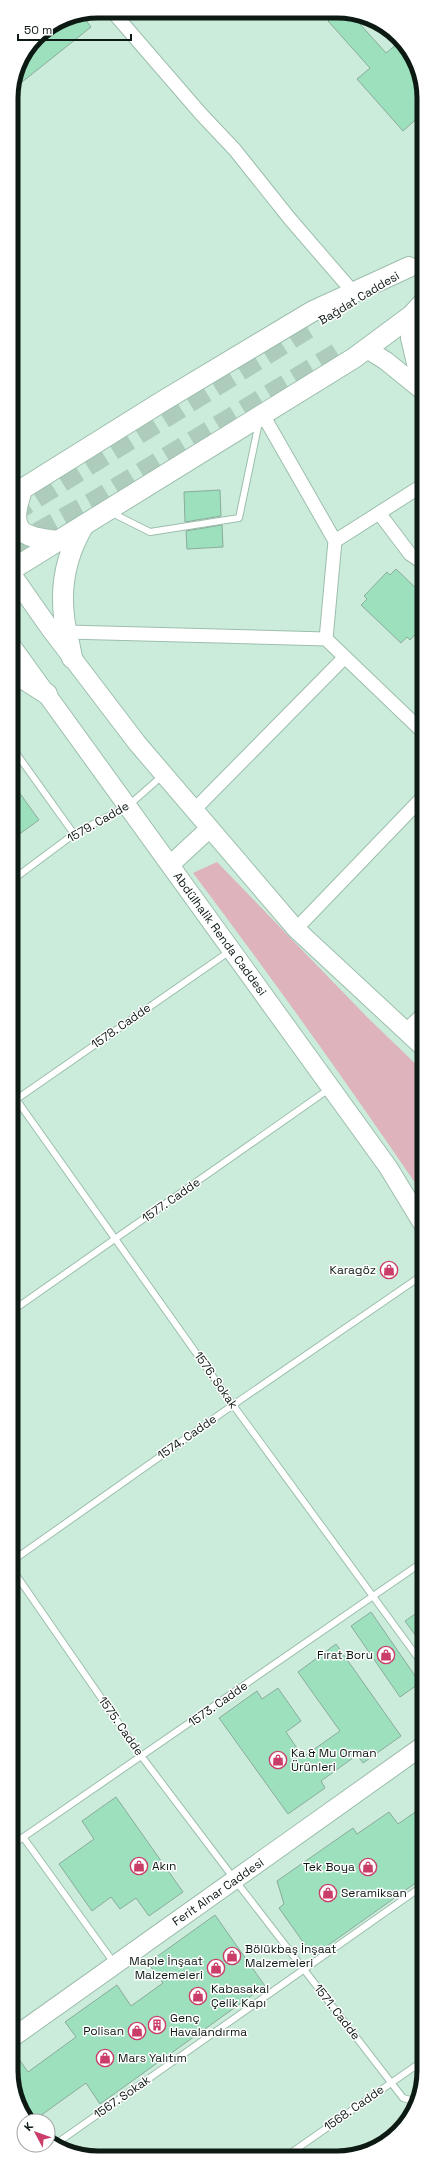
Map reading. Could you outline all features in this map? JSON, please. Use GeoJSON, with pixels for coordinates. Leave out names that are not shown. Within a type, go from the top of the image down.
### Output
{"type":"FeatureCollection","features":[{"type":"Feature","properties":{"kind":"main road"},"geometry":{"type":"LineString","coordinates":[[18,489],[41,479],[163,401],[313,311],[416,263]]}},
{"type":"Feature","properties":{"kind":"main road","name":"Bağdat Caddesi"},"geometry":{"type":"LineString","coordinates":[[314,325],[416,263]]}},
{"type":"Feature","properties":{"kind":"main road"},"geometry":{"type":"LineString","coordinates":[[337,354],[417,307]]}},
{"type":"Feature","properties":{"kind":"main road"},"geometry":{"type":"LineString","coordinates":[[18,566],[367,349],[417,308]]}},
{"type":"Feature","properties":{"kind":"main road"},"geometry":{"type":"LineString","coordinates":[[417,313],[410,338],[417,366]]}},
{"type":"Feature","properties":{"kind":"main road"},"geometry":{"type":"LineString","coordinates":[[367,349],[386,361],[417,385]]}},
{"type":"Feature","properties":{"kind":"main road"},"geometry":{"type":"LineString","coordinates":[[72,658],[67,632],[63,596],[66,564],[73,543],[84,524]]}},
{"type":"Feature","properties":{"kind":"main road"},"geometry":{"type":"LineString","coordinates":[[18,526],[22,533],[34,538],[58,541]]}},
{"type":"Feature","properties":{"kind":"main road"},"geometry":{"type":"LineString","coordinates":[[18,583],[72,658],[137,743],[195,809],[296,929],[417,1042]]}},
{"type":"Feature","properties":{"kind":"main road","name":"Abdülhalik Renda Caddesi"},"geometry":{"type":"LineString","coordinates":[[18,655],[388,1168],[417,1215]]}},
{"type":"Feature","properties":{"kind":"main road"},"geometry":{"type":"LineString","coordinates":[[18,675],[47,694]]}},
{"type":"Feature","properties":{"kind":"main road"},"geometry":{"type":"LineString","coordinates":[[170,865],[210,828]]}},
{"type":"Feature","properties":{"kind":"main road","name":"Ferit Alnar Caddesi"},"geometry":{"type":"LineString","coordinates":[[18,2034],[417,1750]]}},
{"type":"Feature","properties":{"kind":"street"},"geometry":{"type":"LineString","coordinates":[[118,18],[201,114],[235,150],[290,219],[353,292]]}},
{"type":"Feature","properties":{"kind":"street"},"geometry":{"type":"LineString","coordinates":[[261,416],[335,541],[326,640]]}},
{"type":"Feature","properties":{"kind":"street"},"geometry":{"type":"LineString","coordinates":[[335,541],[417,489]]}},
{"type":"Feature","properties":{"kind":"street"},"geometry":{"type":"LineString","coordinates":[[379,513],[410,554],[417,559]]}},
{"type":"Feature","properties":{"kind":"street"},"geometry":{"type":"LineString","coordinates":[[67,632],[326,640],[417,726]]}},
{"type":"Feature","properties":{"kind":"street"},"geometry":{"type":"LineString","coordinates":[[195,809],[344,658]]}},
{"type":"Feature","properties":{"kind":"street"},"geometry":{"type":"LineString","coordinates":[[296,929],[417,804]]}},
{"type":"Feature","properties":{"kind":"street"},"geometry":{"type":"LineString","coordinates":[[405,1031],[417,1020]]}},
{"type":"Feature","properties":{"kind":"lane"},"geometry":{"type":"LineString","coordinates":[[107,511],[150,532],[239,518],[261,416]]}},
{"type":"Feature","properties":{"kind":"lane"},"geometry":{"type":"LineString","coordinates":[[18,756],[74,834]]}},
{"type":"Feature","properties":{"kind":"lane","name":"1579. Cadde"},"geometry":{"type":"LineString","coordinates":[[18,876],[74,834],[128,806],[164,774]]}},
{"type":"Feature","properties":{"kind":"lane","name":"1578. Cadde"},"geometry":{"type":"LineString","coordinates":[[18,1098],[231,950]]}},
{"type":"Feature","properties":{"kind":"lane","name":"1577. Cadde"},"geometry":{"type":"LineString","coordinates":[[18,1307],[330,1088]]}},
{"type":"Feature","properties":{"kind":"lane","name":"1576. Sokak"},"geometry":{"type":"LineString","coordinates":[[18,1106],[116,1238],[233,1405],[417,1656]]}},
{"type":"Feature","properties":{"kind":"lane","name":"1574. Cadde"},"geometry":{"type":"LineString","coordinates":[[18,1557],[233,1405],[417,1279]]}},
{"type":"Feature","properties":{"kind":"lane","name":"1573. Cadde"},"geometry":{"type":"LineString","coordinates":[[18,1841],[142,1757],[417,1566]]}},
{"type":"Feature","properties":{"kind":"lane","name":"1575. Cadde"},"geometry":{"type":"LineString","coordinates":[[18,1578],[142,1757],[235,1880]]}},
{"type":"Feature","properties":{"kind":"lane"},"geometry":{"type":"LineString","coordinates":[[23,1837],[115,1965]]}},
{"type":"Feature","properties":{"kind":"lane","name":"1571. Cadde"},"geometry":{"type":"LineString","coordinates":[[235,1880],[403,2098],[412,2100]]}},
{"type":"Feature","properties":{"kind":"lane","name":"1567. Sokak"},"geometry":{"type":"LineString","coordinates":[[60,2141],[417,1890]]}},
{"type":"Feature","properties":{"kind":"lane","name":"1568. Cadde"},"geometry":{"type":"LineString","coordinates":[[294,2151],[417,2065]]}},
{"type":"Feature","properties":{"kind":"shaded area"},"geometry":{"type":"Polygon","coordinates":[[[217,862],[368,1018],[417,1065],[417,1186],[311,1033],[193,873],[217,862]]]}},
{"type":"Feature","properties":{"kind":"building"},"geometry":{"type":"Polygon","coordinates":[[[331,18],[357,21],[386,53],[396,44],[404,53],[413,72],[416,87],[417,118],[403,131],[357,79],[370,68],[328,21],[331,18]]]}},
{"type":"Feature","properties":{"kind":"building"},"geometry":{"type":"Polygon","coordinates":[[[85,19],[91,27],[20,84],[24,67],[31,53],[53,31],[67,24],[85,19]]]}},
{"type":"Feature","properties":{"kind":"building"},"geometry":{"type":"Polygon","coordinates":[[[220,490],[221,516],[185,522],[184,492],[220,490]]]}},
{"type":"Feature","properties":{"kind":"building"},"geometry":{"type":"Polygon","coordinates":[[[222,525],[223,547],[187,549],[186,531],[222,525]]]}},
{"type":"Feature","properties":{"kind":"building"},"geometry":{"type":"Polygon","coordinates":[[[396,569],[417,589],[417,632],[410,640],[407,637],[401,643],[361,605],[367,599],[364,596],[387,572],[390,575],[396,569]]]}},
{"type":"Feature","properties":{"kind":"building"},"geometry":{"type":"Polygon","coordinates":[[[18,791],[39,820],[18,835],[18,791]]]}},
{"type":"Feature","properties":{"kind":"building","name":"Fırat Boru"},"geometry":{"type":"Polygon","coordinates":[[[371,1612],[417,1679],[417,1685],[400,1697],[351,1626],[371,1612]]]}},
{"type":"Feature","properties":{"kind":"building"},"geometry":{"type":"Polygon","coordinates":[[[417,1613],[417,1637],[405,1621],[417,1613]]]}},
{"type":"Feature","properties":{"kind":"building"},"geometry":{"type":"Polygon","coordinates":[[[336,1644],[401,1736],[363,1763],[357,1755],[321,1781],[325,1788],[288,1814],[219,1718],[257,1691],[262,1699],[278,1688],[301,1721],[286,1732],[303,1757],[340,1731],[298,1672],[336,1644]]]}},
{"type":"Feature","properties":{"kind":"building","name":"Akın"},"geometry":{"type":"Polygon","coordinates":[[[116,1797],[183,1892],[149,1916],[136,1898],[120,1909],[111,1897],[92,1911],[59,1864],[94,1839],[82,1821],[116,1797]]]}},
{"type":"Feature","properties":{"kind":"building"},"geometry":{"type":"Polygon","coordinates":[[[417,1811],[417,1882],[313,1956],[279,1908],[284,1904],[277,1881],[353,1828],[357,1834],[389,1812],[398,1824],[417,1811]]]}},
{"type":"Feature","properties":{"kind":"building"},"geometry":{"type":"Polygon","coordinates":[[[215,1915],[265,1986],[100,2104],[86,2083],[44,2113],[30,2113],[22,2097],[19,2082],[18,2058],[28,2072],[76,2037],[65,2022],[117,1985],[131,2006],[163,1983],[148,1963],[215,1915]]]}},
{"type":"Feature","properties":{"kind":"tunnel"},"geometry":{"type":"LineString","coordinates":[[18,510],[314,325]]}},
{"type":"Feature","properties":{"kind":"tunnel"},"geometry":{"type":"LineString","coordinates":[[18,543],[96,500],[337,353]]}},
{"type":"Feature","properties":{"kind":"place","name":"Karagöz"},"geometry":{"type":"Point","coordinates":[389,1270]}},
{"type":"Feature","properties":{"kind":"place","name":"Fırat Boru"},"geometry":{"type":"Point","coordinates":[386,1655]}},
{"type":"Feature","properties":{"kind":"place","name":"Ka & Mu Orman Ürünleri"},"geometry":{"type":"Point","coordinates":[278,1760]}},
{"type":"Feature","properties":{"kind":"place","name":"Akın"},"geometry":{"type":"Point","coordinates":[139,1866]}},
{"type":"Feature","properties":{"kind":"place","name":"Tek Boya"},"geometry":{"type":"Point","coordinates":[368,1867]}},
{"type":"Feature","properties":{"kind":"place","name":"Seramiksan"},"geometry":{"type":"Point","coordinates":[328,1893]}},
{"type":"Feature","properties":{"kind":"place","name":"Bölükbaş İnşaat Malzemeleri"},"geometry":{"type":"Point","coordinates":[232,1956]}},
{"type":"Feature","properties":{"kind":"place","name":"Maple İnşaat Malzemeleri"},"geometry":{"type":"Point","coordinates":[216,1968]}},
{"type":"Feature","properties":{"kind":"place","name":"Kabasakal Çelik Kapı"},"geometry":{"type":"Point","coordinates":[198,1996]}},
{"type":"Feature","properties":{"kind":"place","name":"Genç Havalandırma"},"geometry":{"type":"Point","coordinates":[157,2025]}},
{"type":"Feature","properties":{"kind":"place","name":"Polisan"},"geometry":{"type":"Point","coordinates":[137,2031]}},
{"type":"Feature","properties":{"kind":"place","name":"Mars Yalıtım"},"geometry":{"type":"Point","coordinates":[105,2058]}}]}
